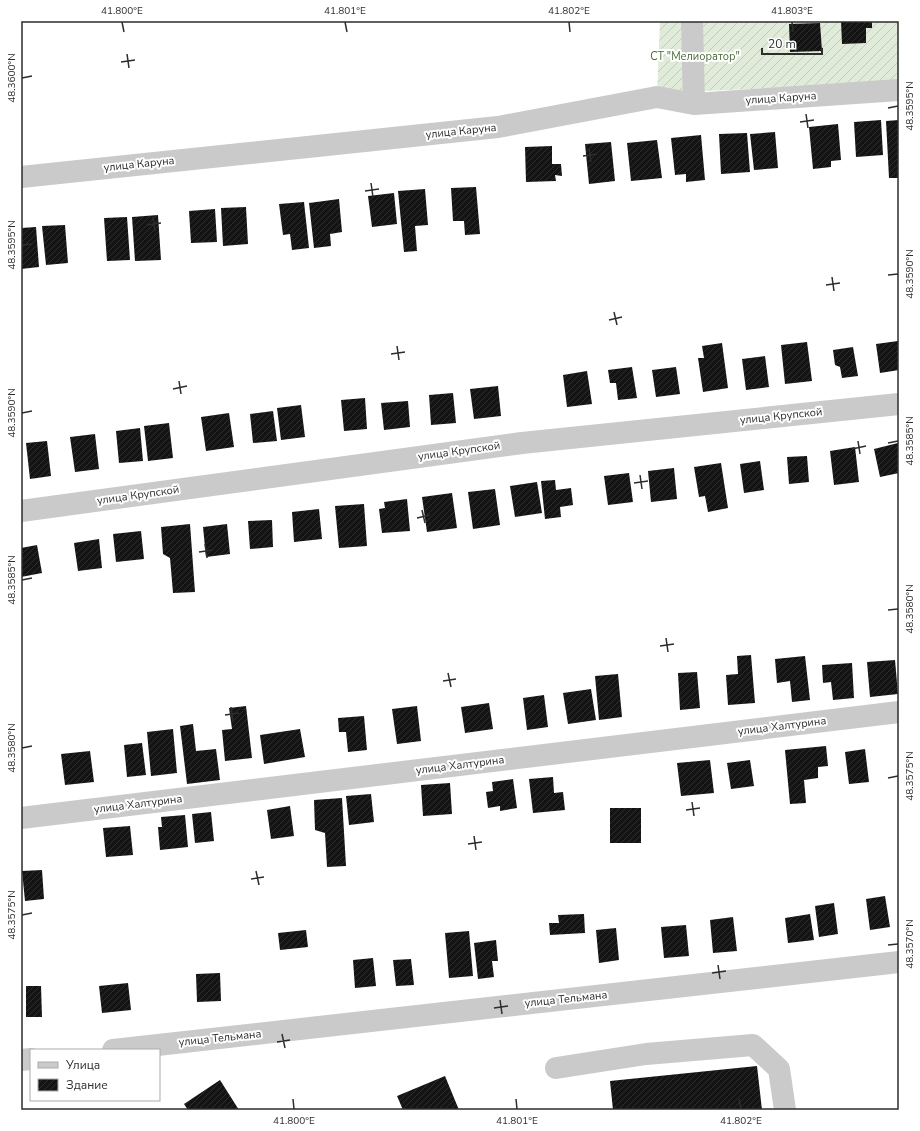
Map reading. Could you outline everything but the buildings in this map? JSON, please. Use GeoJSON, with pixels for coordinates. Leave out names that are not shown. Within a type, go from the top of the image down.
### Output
{"type":"FeatureCollection","features":[{"type":"Feature","properties":{"kind":"street"},"geometry":{"type":"LineString","coordinates":[[692,21],[694,104]]}},
{"type":"Feature","properties":{"kind":"street","name":"улица Каруна"},"geometry":{"type":"LineString","coordinates":[[21,177],[498,127],[657,97],[694,104],[899,90]]}},
{"type":"Feature","properties":{"kind":"street","name":"улица Крупской"},"geometry":{"type":"LineString","coordinates":[[21,511],[522,443],[899,404]]}},
{"type":"Feature","properties":{"kind":"street","name":"улица Халтурина"},"geometry":{"type":"LineString","coordinates":[[21,818],[899,712]]}},
{"type":"Feature","properties":{"kind":"street","name":"улица Тельмана"},"geometry":{"type":"LineString","coordinates":[[122,1049],[899,962]]}},
{"type":"Feature","properties":{"kind":"street"},"geometry":{"type":"LineString","coordinates":[[556,1068],[646,1054],[753,1045],[779,1069],[785,1110]]}},
{"type":"Feature","properties":{"kind":"green space","name":"СТ \"Мелиоратор\""},"geometry":{"type":"Polygon","coordinates":[[[660,21],[899,21],[899,83],[705,91],[657,97],[660,21]]]}}]}
